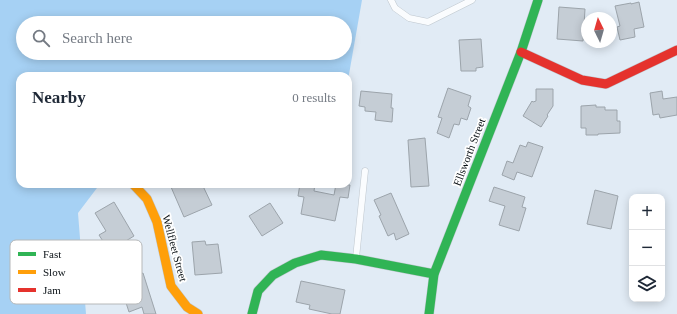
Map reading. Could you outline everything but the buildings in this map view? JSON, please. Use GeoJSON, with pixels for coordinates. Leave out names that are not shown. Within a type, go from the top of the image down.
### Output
{"type":"FeatureCollection","features":[{"type":"Feature","properties":{"kind":"street","name":"Ellsworth Street"},"geometry":{"type":"LineString","coordinates":[[429,314],[434,274],[521,52],[538,0]]}},
{"type":"Feature","properties":{"kind":"street"},"geometry":{"type":"LineString","coordinates":[[521,52],[582,80],[606,84],[677,50]]}},
{"type":"Feature","properties":{"kind":"street","name":"Wellfleet Street"},"geometry":{"type":"LineString","coordinates":[[136,188],[147,200],[157,222],[171,286],[187,307],[198,314]]}},
{"type":"Feature","properties":{"kind":"street"},"geometry":{"type":"LineString","coordinates":[[252,314],[258,291],[273,275],[296,263],[321,255],[356,259],[434,274]]}},
{"type":"Feature","properties":{"kind":"lane"},"geometry":{"type":"LineString","coordinates":[[391,0],[395,8],[409,18],[428,22],[472,0]]}},
{"type":"Feature","properties":{"kind":"lane"},"geometry":{"type":"LineString","coordinates":[[356,259],[365,170]]}},
{"type":"Feature","properties":{"kind":"shaded area"},"geometry":{"type":"Polygon","coordinates":[[[0,0],[362,0],[352,57],[352,16],[16,16],[16,60],[352,60],[349,72],[16,72],[16,188],[97,188],[78,213],[80,240],[10,240],[10,304],[85,304],[86,314],[0,314],[0,0]]]}},
{"type":"Feature","properties":{"kind":"traffic: fast"},"geometry":{"type":"LineString","coordinates":[[429,314],[434,274],[521,52],[538,0]]}},
{"type":"Feature","properties":{"kind":"traffic: fast"},"geometry":{"type":"LineString","coordinates":[[252,314],[258,291],[273,275],[295,263],[321,255],[356,259],[434,274]]}},
{"type":"Feature","properties":{"kind":"traffic: slow"},"geometry":{"type":"LineString","coordinates":[[137,188],[147,199],[157,222],[171,286],[187,307],[198,314]]}},
{"type":"Feature","properties":{"kind":"traffic: jam"},"geometry":{"type":"LineString","coordinates":[[521,52],[582,80],[606,84],[677,50]]}}]}
